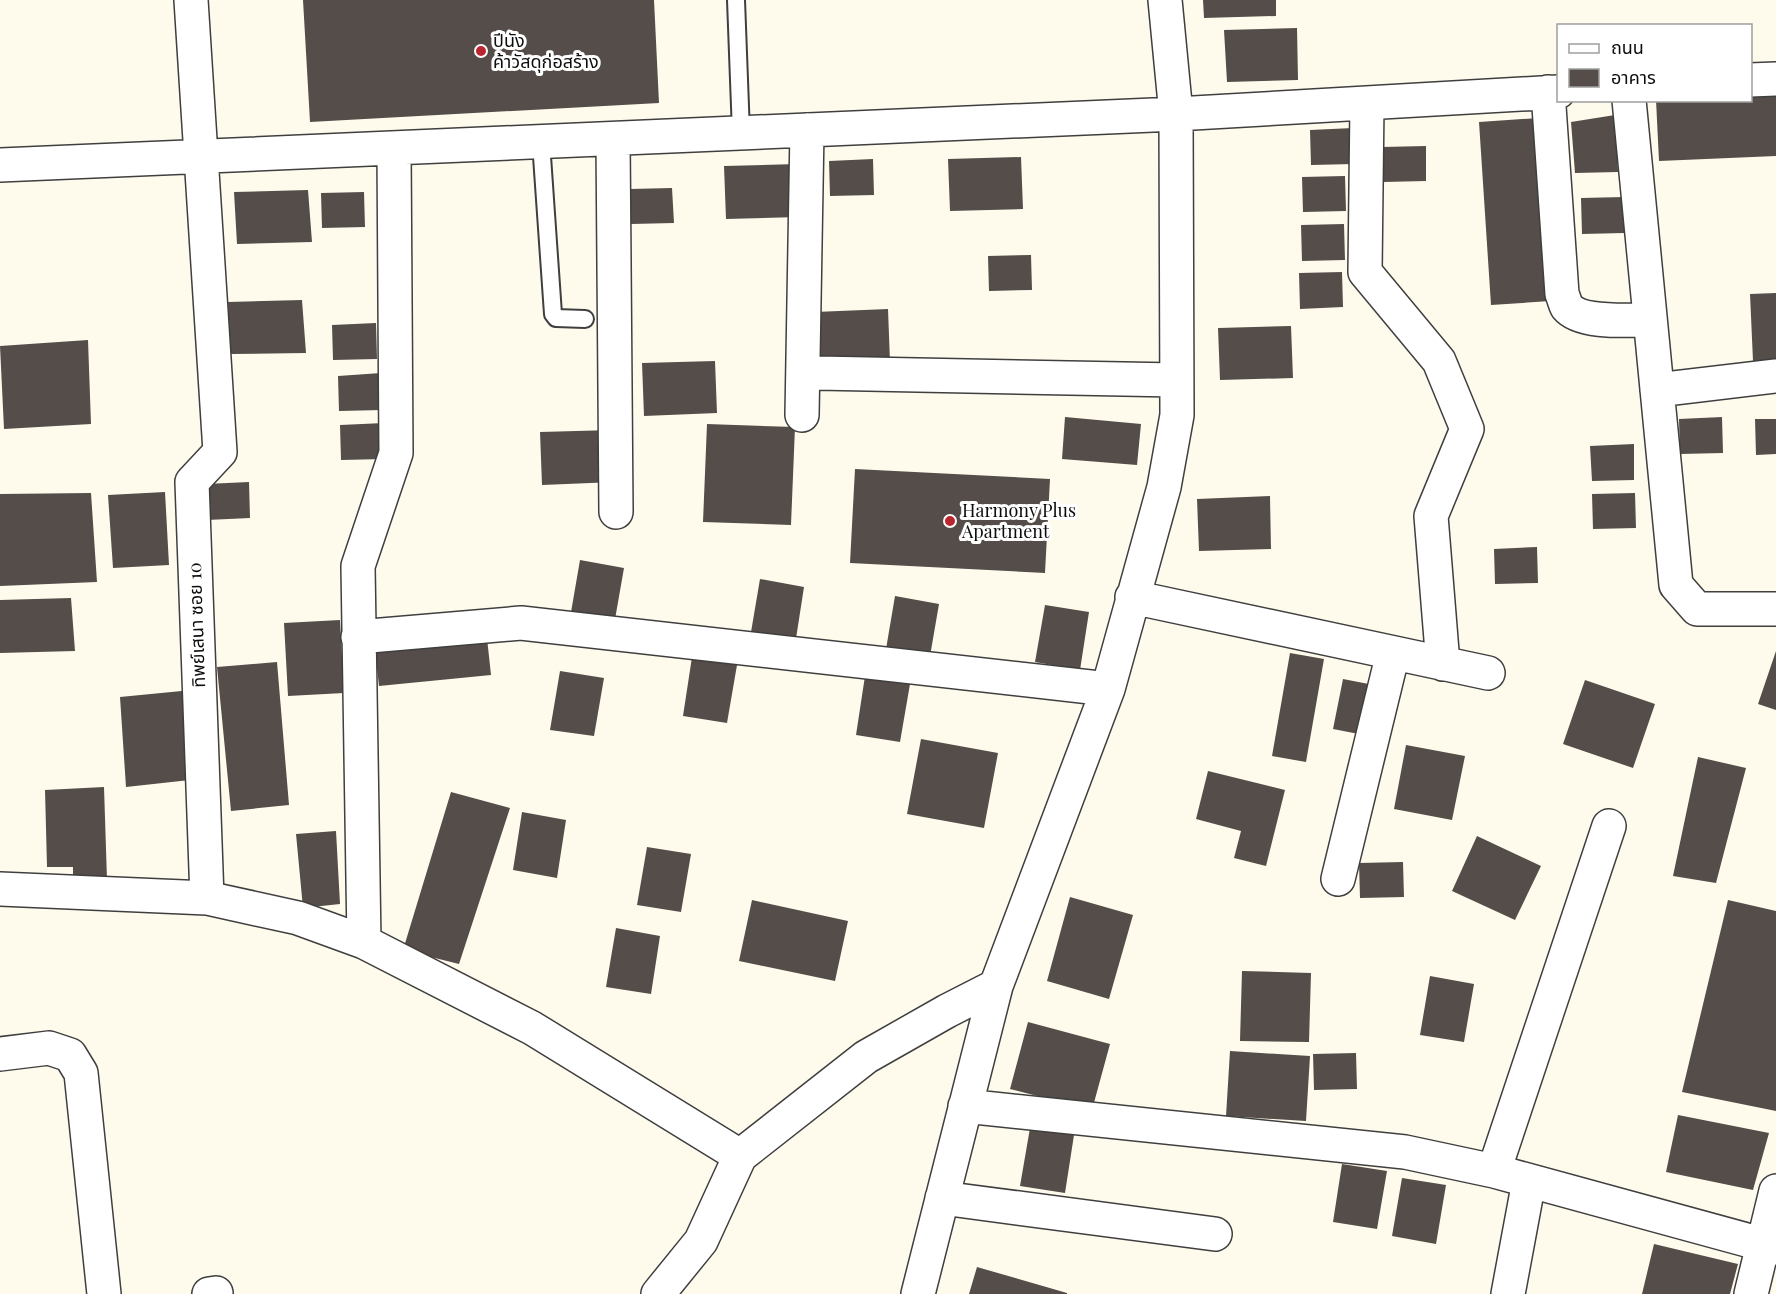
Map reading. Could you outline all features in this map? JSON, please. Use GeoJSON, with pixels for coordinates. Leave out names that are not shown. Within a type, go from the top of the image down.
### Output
{"type":"FeatureCollection","features":[{"type":"Feature","properties":{"kind":"street","name":"ทิพย์เสนา ซอย 10"},"geometry":{"type":"LineString","coordinates":[[191,0],[220,452],[192,482],[207,898]]}},
{"type":"Feature","properties":{"kind":"street"},"geometry":{"type":"LineString","coordinates":[[918,1294],[996,986],[1108,689],[1164,487],[1177,415],[1176,114],[1165,0]]}},
{"type":"Feature","properties":{"kind":"street"},"geometry":{"type":"LineString","coordinates":[[1752,80],[1776,79]]}},
{"type":"Feature","properties":{"kind":"street"},"geometry":{"type":"LineString","coordinates":[[0,165],[1176,114],[1553,92],[1562,294],[1567,307],[1579,315],[1602,319],[1650,320]]}},
{"type":"Feature","properties":{"kind":"street"},"geometry":{"type":"LineString","coordinates":[[1629,102],[1676,585],[1697,609],[1776,609]]}},
{"type":"Feature","properties":{"kind":"street"},"geometry":{"type":"LineString","coordinates":[[1367,103],[1365,272],[1439,361],[1467,429],[1431,516],[1443,664]]}},
{"type":"Feature","properties":{"kind":"street"},"geometry":{"type":"LineString","coordinates":[[802,415],[807,130]]}},
{"type":"Feature","properties":{"kind":"street"},"geometry":{"type":"LineString","coordinates":[[613,139],[616,512]]}},
{"type":"Feature","properties":{"kind":"street"},"geometry":{"type":"LineString","coordinates":[[364,942],[358,566],[396,453],[394,148]]}},
{"type":"Feature","properties":{"kind":"street"},"geometry":{"type":"LineString","coordinates":[[817,374],[1176,380]]}},
{"type":"Feature","properties":{"kind":"street"},"geometry":{"type":"LineString","coordinates":[[1657,390],[1776,376]]}},
{"type":"Feature","properties":{"kind":"street"},"geometry":{"type":"LineString","coordinates":[[1132,597],[1488,673]]}},
{"type":"Feature","properties":{"kind":"street"},"geometry":{"type":"LineString","coordinates":[[358,637],[521,623],[1108,689]]}},
{"type":"Feature","properties":{"kind":"street"},"geometry":{"type":"LineString","coordinates":[[1338,879],[1393,653]]}},
{"type":"Feature","properties":{"kind":"street"},"geometry":{"type":"LineString","coordinates":[[1494,1171],[1609,826]]}},
{"type":"Feature","properties":{"kind":"street"},"geometry":{"type":"LineString","coordinates":[[0,890],[207,898],[298,918],[364,942],[532,1028],[740,1156]]}},
{"type":"Feature","properties":{"kind":"street"},"geometry":{"type":"LineString","coordinates":[[658,1294],[701,1240],[740,1156],[866,1057],[996,986]]}},
{"type":"Feature","properties":{"kind":"street"},"geometry":{"type":"LineString","coordinates":[[0,1054],[49,1048],[70,1055],[81,1073],[104,1294]]}},
{"type":"Feature","properties":{"kind":"street"},"geometry":{"type":"LineString","coordinates":[[965,1106],[1405,1152],[1494,1171],[1770,1246]]}},
{"type":"Feature","properties":{"kind":"street"},"geometry":{"type":"LineString","coordinates":[[1508,1294],[1529,1181]]}},
{"type":"Feature","properties":{"kind":"street"},"geometry":{"type":"LineString","coordinates":[[1751,1294],[1770,1246],[1776,1191]]}},
{"type":"Feature","properties":{"kind":"street"},"geometry":{"type":"LineString","coordinates":[[942,1198],[1215,1234]]}},
{"type":"Feature","properties":{"kind":"lane"},"geometry":{"type":"LineString","coordinates":[[736,0],[741,133]]}},
{"type":"Feature","properties":{"kind":"lane"},"geometry":{"type":"LineString","coordinates":[[541,142],[553,314],[556,318],[585,319]]}},
{"type":"Feature","properties":{"kind":"building","name":"ปีนัง ค้าวัสดุก่อสร้าง"},"geometry":{"type":"Polygon","coordinates":[[[303,0],[654,0],[659,103],[310,122],[303,0]]]}},
{"type":"Feature","properties":{"kind":"building"},"geometry":{"type":"Polygon","coordinates":[[[1203,0],[1276,0],[1276,16],[1204,18],[1203,0]]]}},
{"type":"Feature","properties":{"kind":"building"},"geometry":{"type":"Polygon","coordinates":[[[1297,28],[1298,80],[1227,82],[1224,30],[1297,28]]]}},
{"type":"Feature","properties":{"kind":"building"},"geometry":{"type":"Polygon","coordinates":[[[1776,91],[1776,156],[1659,161],[1656,102],[1752,102],[1752,92],[1776,91]]]}},
{"type":"Feature","properties":{"kind":"building"},"geometry":{"type":"Polygon","coordinates":[[[1615,115],[1618,172],[1575,173],[1571,122],[1615,115]]]}},
{"type":"Feature","properties":{"kind":"building"},"geometry":{"type":"Polygon","coordinates":[[[1539,118],[1550,301],[1491,305],[1479,122],[1539,118]]]}},
{"type":"Feature","properties":{"kind":"building"},"geometry":{"type":"Polygon","coordinates":[[[1353,128],[1354,164],[1311,165],[1310,130],[1353,128]]]}},
{"type":"Feature","properties":{"kind":"building"},"geometry":{"type":"Polygon","coordinates":[[[1426,146],[1426,181],[1383,182],[1382,147],[1426,146]]]}},
{"type":"Feature","properties":{"kind":"building"},"geometry":{"type":"Polygon","coordinates":[[[1021,157],[1023,209],[950,211],[948,159],[1021,157]]]}},
{"type":"Feature","properties":{"kind":"building"},"geometry":{"type":"Polygon","coordinates":[[[873,159],[874,195],[830,196],[829,161],[873,159]]]}},
{"type":"Feature","properties":{"kind":"building"},"geometry":{"type":"Polygon","coordinates":[[[797,164],[799,217],[726,219],[724,166],[797,164]]]}},
{"type":"Feature","properties":{"kind":"building"},"geometry":{"type":"Polygon","coordinates":[[[1345,176],[1346,211],[1303,212],[1302,177],[1345,176]]]}},
{"type":"Feature","properties":{"kind":"building"},"geometry":{"type":"Polygon","coordinates":[[[672,188],[674,223],[631,224],[630,189],[672,188]]]}},
{"type":"Feature","properties":{"kind":"building"},"geometry":{"type":"Polygon","coordinates":[[[308,190],[312,242],[237,244],[234,192],[308,190]]]}},
{"type":"Feature","properties":{"kind":"building"},"geometry":{"type":"Polygon","coordinates":[[[364,192],[365,227],[322,228],[321,193],[364,192]]]}},
{"type":"Feature","properties":{"kind":"building"},"geometry":{"type":"Polygon","coordinates":[[[1624,197],[1624,233],[1582,234],[1581,198],[1624,197]]]}},
{"type":"Feature","properties":{"kind":"building"},"geometry":{"type":"Polygon","coordinates":[[[1344,224],[1345,260],[1302,261],[1301,225],[1344,224]]]}},
{"type":"Feature","properties":{"kind":"building"},"geometry":{"type":"Polygon","coordinates":[[[1031,255],[1032,290],[989,291],[988,256],[1031,255]]]}},
{"type":"Feature","properties":{"kind":"building"},"geometry":{"type":"Polygon","coordinates":[[[1342,272],[1343,307],[1300,309],[1299,273],[1342,272]]]}},
{"type":"Feature","properties":{"kind":"building"},"geometry":{"type":"Polygon","coordinates":[[[1776,293],[1776,360],[1753,361],[1750,294],[1776,293]]]}},
{"type":"Feature","properties":{"kind":"building"},"geometry":{"type":"Polygon","coordinates":[[[302,300],[306,353],[231,354],[228,302],[302,300]]]}},
{"type":"Feature","properties":{"kind":"building"},"geometry":{"type":"Polygon","coordinates":[[[888,309],[890,362],[817,364],[815,312],[888,309]]]}},
{"type":"Feature","properties":{"kind":"building"},"geometry":{"type":"Polygon","coordinates":[[[376,323],[377,359],[333,360],[332,325],[376,323]]]}},
{"type":"Feature","properties":{"kind":"building"},"geometry":{"type":"Polygon","coordinates":[[[1291,326],[1293,378],[1220,380],[1218,328],[1291,326]]]}},
{"type":"Feature","properties":{"kind":"building"},"geometry":{"type":"Polygon","coordinates":[[[88,340],[91,424],[4,429],[0,346],[88,340]]]}},
{"type":"Feature","properties":{"kind":"building"},"geometry":{"type":"Polygon","coordinates":[[[715,361],[717,413],[644,416],[642,363],[715,361]]]}},
{"type":"Feature","properties":{"kind":"building"},"geometry":{"type":"Polygon","coordinates":[[[381,373],[382,410],[339,411],[338,376],[381,373]]]}},
{"type":"Feature","properties":{"kind":"building"},"geometry":{"type":"Polygon","coordinates":[[[1065,417],[1141,424],[1137,465],[1062,459],[1065,417]]]}},
{"type":"Feature","properties":{"kind":"building"},"geometry":{"type":"Polygon","coordinates":[[[1722,417],[1723,453],[1680,454],[1679,419],[1722,417]]]}},
{"type":"Feature","properties":{"kind":"building"},"geometry":{"type":"Polygon","coordinates":[[[1755,419],[1776,419],[1776,454],[1756,455],[1755,419]]]}},
{"type":"Feature","properties":{"kind":"building"},"geometry":{"type":"Polygon","coordinates":[[[384,423],[384,459],[341,460],[340,425],[384,423]]]}},
{"type":"Feature","properties":{"kind":"building"},"geometry":{"type":"Polygon","coordinates":[[[707,424],[795,427],[791,525],[703,522],[707,424]]]}},
{"type":"Feature","properties":{"kind":"building"},"geometry":{"type":"Polygon","coordinates":[[[613,430],[615,482],[542,485],[540,432],[613,430]]]}},
{"type":"Feature","properties":{"kind":"building"},"geometry":{"type":"Polygon","coordinates":[[[1634,444],[1634,480],[1592,481],[1590,446],[1634,444]]]}},
{"type":"Feature","properties":{"kind":"building","name":"Harmony Plus Apartment"},"geometry":{"type":"Polygon","coordinates":[[[855,469],[1050,479],[1045,573],[850,563],[855,469]]]}},
{"type":"Feature","properties":{"kind":"building"},"geometry":{"type":"Polygon","coordinates":[[[249,482],[250,518],[207,520],[206,484],[249,482]]]}},
{"type":"Feature","properties":{"kind":"building"},"geometry":{"type":"Polygon","coordinates":[[[165,492],[169,565],[113,568],[108,495],[165,492]]]}},
{"type":"Feature","properties":{"kind":"building"},"geometry":{"type":"Polygon","coordinates":[[[91,493],[97,582],[0,586],[0,494],[91,493]]]}},
{"type":"Feature","properties":{"kind":"building"},"geometry":{"type":"Polygon","coordinates":[[[1635,493],[1636,528],[1593,529],[1592,494],[1635,493]]]}},
{"type":"Feature","properties":{"kind":"building"},"geometry":{"type":"Polygon","coordinates":[[[1270,496],[1271,549],[1199,551],[1197,499],[1270,496]]]}},
{"type":"Feature","properties":{"kind":"building"},"geometry":{"type":"Polygon","coordinates":[[[1537,547],[1538,583],[1495,584],[1494,549],[1537,547]]]}},
{"type":"Feature","properties":{"kind":"building"},"geometry":{"type":"Polygon","coordinates":[[[580,560],[624,568],[614,625],[570,618],[580,560]]]}},
{"type":"Feature","properties":{"kind":"building"},"geometry":{"type":"Polygon","coordinates":[[[760,579],[804,587],[795,645],[750,638],[760,579]]]}},
{"type":"Feature","properties":{"kind":"building"},"geometry":{"type":"Polygon","coordinates":[[[895,596],[939,604],[929,662],[885,655],[895,596]]]}},
{"type":"Feature","properties":{"kind":"building"},"geometry":{"type":"Polygon","coordinates":[[[71,598],[75,651],[0,653],[0,600],[71,598]]]}},
{"type":"Feature","properties":{"kind":"building"},"geometry":{"type":"Polygon","coordinates":[[[1045,605],[1089,612],[1080,670],[1035,662],[1045,605]]]}},
{"type":"Feature","properties":{"kind":"building"},"geometry":{"type":"Polygon","coordinates":[[[340,620],[344,693],[288,696],[284,623],[340,620]]]}},
{"type":"Feature","properties":{"kind":"building"},"geometry":{"type":"Polygon","coordinates":[[[487,638],[491,675],[379,686],[375,649],[487,638]]]}},
{"type":"Feature","properties":{"kind":"building"},"geometry":{"type":"Polygon","coordinates":[[[1776,651],[1776,710],[1758,704],[1776,651]]]}},
{"type":"Feature","properties":{"kind":"building"},"geometry":{"type":"Polygon","coordinates":[[[1290,653],[1324,659],[1306,762],[1272,756],[1290,653]]]}},
{"type":"Feature","properties":{"kind":"building"},"geometry":{"type":"Polygon","coordinates":[[[692,657],[737,665],[727,723],[683,716],[692,657]]]}},
{"type":"Feature","properties":{"kind":"building"},"geometry":{"type":"Polygon","coordinates":[[[277,662],[289,805],[231,811],[217,667],[277,662]]]}},
{"type":"Feature","properties":{"kind":"building"},"geometry":{"type":"Polygon","coordinates":[[[560,671],[604,678],[594,736],[550,730],[560,671]]]}},
{"type":"Feature","properties":{"kind":"building"},"geometry":{"type":"Polygon","coordinates":[[[865,676],[910,684],[900,742],[856,735],[865,676]]]}},
{"type":"Feature","properties":{"kind":"building"},"geometry":{"type":"Polygon","coordinates":[[[1343,679],[1379,686],[1369,736],[1333,729],[1343,679]]]}},
{"type":"Feature","properties":{"kind":"building"},"geometry":{"type":"Polygon","coordinates":[[[1585,680],[1655,704],[1633,768],[1563,744],[1585,680]]]}},
{"type":"Feature","properties":{"kind":"building"},"geometry":{"type":"Polygon","coordinates":[[[192,690],[199,779],[126,787],[120,697],[192,690]]]}},
{"type":"Feature","properties":{"kind":"building"},"geometry":{"type":"Polygon","coordinates":[[[921,739],[998,753],[984,828],[907,814],[921,739]]]}},
{"type":"Feature","properties":{"kind":"building"},"geometry":{"type":"Polygon","coordinates":[[[1406,745],[1465,756],[1452,820],[1394,809],[1406,745]]]}},
{"type":"Feature","properties":{"kind":"building"},"geometry":{"type":"Polygon","coordinates":[[[1698,757],[1746,768],[1716,883],[1673,876],[1698,757]]]}},
{"type":"Feature","properties":{"kind":"building"},"geometry":{"type":"Polygon","coordinates":[[[1208,771],[1285,790],[1266,866],[1234,858],[1241,831],[1196,819],[1208,771]]]}},
{"type":"Feature","properties":{"kind":"building"},"geometry":{"type":"Polygon","coordinates":[[[104,787],[107,880],[73,878],[73,867],[47,867],[45,790],[104,787]]]}},
{"type":"Feature","properties":{"kind":"building"},"geometry":{"type":"Polygon","coordinates":[[[451,792],[510,808],[459,964],[403,950],[451,792]]]}},
{"type":"Feature","properties":{"kind":"building"},"geometry":{"type":"Polygon","coordinates":[[[522,812],[566,820],[557,878],[513,870],[522,812]]]}},
{"type":"Feature","properties":{"kind":"building"},"geometry":{"type":"Polygon","coordinates":[[[336,831],[340,904],[303,908],[296,834],[336,831]]]}},
{"type":"Feature","properties":{"kind":"building"},"geometry":{"type":"Polygon","coordinates":[[[1477,836],[1541,866],[1515,920],[1452,891],[1477,836]]]}},
{"type":"Feature","properties":{"kind":"building"},"geometry":{"type":"Polygon","coordinates":[[[647,847],[691,854],[681,912],[637,905],[647,847]]]}},
{"type":"Feature","properties":{"kind":"building"},"geometry":{"type":"Polygon","coordinates":[[[1403,862],[1404,897],[1360,898],[1359,863],[1403,862]]]}},
{"type":"Feature","properties":{"kind":"building"},"geometry":{"type":"Polygon","coordinates":[[[1070,897],[1133,915],[1109,999],[1047,981],[1070,897]]]}},
{"type":"Feature","properties":{"kind":"building"},"geometry":{"type":"Polygon","coordinates":[[[752,900],[848,921],[835,981],[739,961],[752,900]]]}},
{"type":"Feature","properties":{"kind":"building"},"geometry":{"type":"Polygon","coordinates":[[[1728,900],[1776,911],[1776,1111],[1682,1092],[1728,900]]]}},
{"type":"Feature","properties":{"kind":"building"},"geometry":{"type":"Polygon","coordinates":[[[616,928],[660,936],[651,994],[606,987],[616,928]]]}},
{"type":"Feature","properties":{"kind":"building"},"geometry":{"type":"Polygon","coordinates":[[[1242,971],[1311,973],[1309,1042],[1240,1041],[1242,971]]]}},
{"type":"Feature","properties":{"kind":"building"},"geometry":{"type":"Polygon","coordinates":[[[1430,976],[1474,984],[1464,1042],[1420,1035],[1430,976]]]}},
{"type":"Feature","properties":{"kind":"building"},"geometry":{"type":"Polygon","coordinates":[[[1028,1022],[1110,1044],[1092,1110],[1010,1089],[1028,1022]]]}},
{"type":"Feature","properties":{"kind":"building"},"geometry":{"type":"Polygon","coordinates":[[[1230,1051],[1310,1056],[1306,1121],[1226,1116],[1230,1051]]]}},
{"type":"Feature","properties":{"kind":"building"},"geometry":{"type":"Polygon","coordinates":[[[1356,1053],[1357,1089],[1314,1090],[1313,1054],[1356,1053]]]}},
{"type":"Feature","properties":{"kind":"building"},"geometry":{"type":"Polygon","coordinates":[[[1678,1115],[1769,1133],[1753,1190],[1666,1172],[1678,1115]]]}},
{"type":"Feature","properties":{"kind":"building"},"geometry":{"type":"Polygon","coordinates":[[[1030,1128],[1074,1135],[1065,1193],[1020,1186],[1030,1128]]]}},
{"type":"Feature","properties":{"kind":"building"},"geometry":{"type":"Polygon","coordinates":[[[1342,1164],[1387,1171],[1377,1229],[1333,1222],[1342,1164]]]}},
{"type":"Feature","properties":{"kind":"building"},"geometry":{"type":"Polygon","coordinates":[[[1402,1178],[1446,1185],[1436,1244],[1392,1236],[1402,1178]]]}},
{"type":"Feature","properties":{"kind":"building"},"geometry":{"type":"Polygon","coordinates":[[[1654,1244],[1738,1264],[1730,1294],[1642,1294],[1654,1244]]]}},
{"type":"Feature","properties":{"kind":"building"},"geometry":{"type":"Polygon","coordinates":[[[977,1267],[1067,1293],[1067,1294],[969,1294],[977,1267]]]}},
{"type":"Feature","properties":{"kind":"place","name":"ปีนัง ค้าวัสดุก่อสร้าง"},"geometry":{"type":"Point","coordinates":[481,51]}},
{"type":"Feature","properties":{"kind":"place","name":"Harmony Plus Apartment"},"geometry":{"type":"Point","coordinates":[950,521]}}]}
